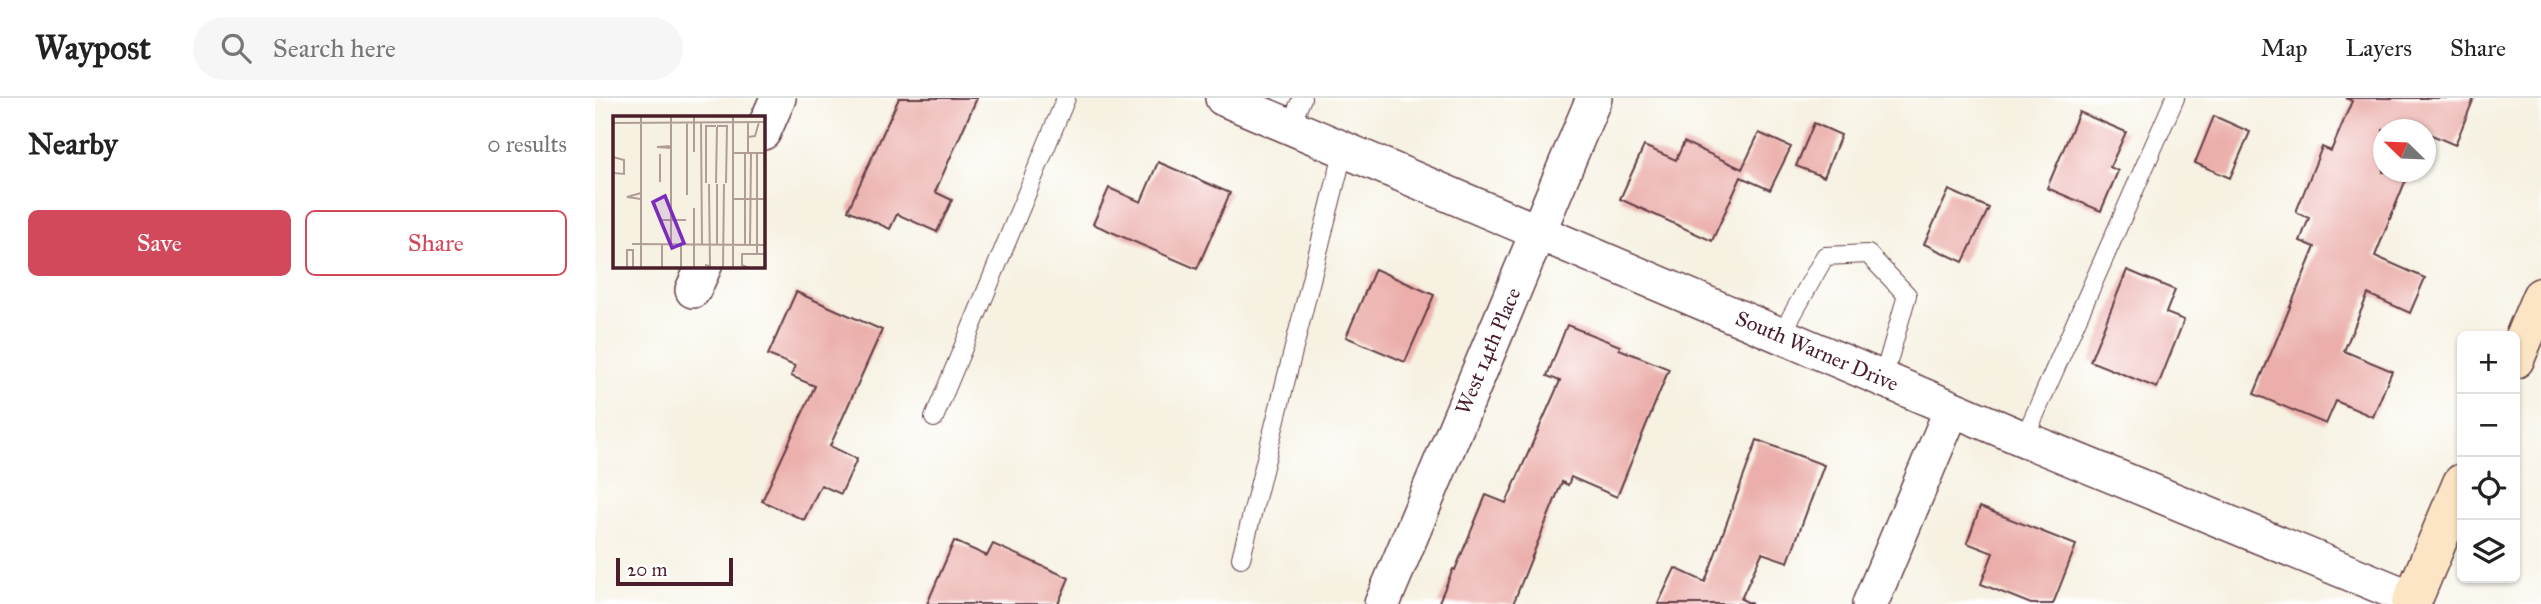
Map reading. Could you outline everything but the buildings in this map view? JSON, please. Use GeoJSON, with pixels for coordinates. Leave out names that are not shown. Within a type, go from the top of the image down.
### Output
{"type":"FeatureCollection","features":[{"type":"Feature","properties":{"kind":"street"},"geometry":{"type":"LineString","coordinates":[[765,127],[778,98]]}},
{"type":"Feature","properties":{"kind":"street","name":"South Warner Drive"},"geometry":{"type":"LineString","coordinates":[[1223,98],[1296,112],[1344,149],[2412,602]]}},
{"type":"Feature","properties":{"kind":"street","name":"West 14th Place"},"geometry":{"type":"LineString","coordinates":[[1382,604],[1594,98]]}},
{"type":"Feature","properties":{"kind":"street"},"geometry":{"type":"LineString","coordinates":[[2520,347],[2541,296]]}},
{"type":"Feature","properties":{"kind":"street"},"geometry":{"type":"LineString","coordinates":[[1870,604],[1952,409]]}},
{"type":"Feature","properties":{"kind":"street"},"geometry":{"type":"LineString","coordinates":[[2412,602],[2457,495]]}},
{"type":"Feature","properties":{"kind":"lane"},"geometry":{"type":"LineString","coordinates":[[934,418],[1066,98]]}},
{"type":"Feature","properties":{"kind":"lane"},"geometry":{"type":"LineString","coordinates":[[2024,439],[2175,98]]}},
{"type":"Feature","properties":{"kind":"lane"},"geometry":{"type":"LineString","coordinates":[[1241,558],[1344,149]]}},
{"type":"Feature","properties":{"kind":"lane"},"geometry":{"type":"LineString","coordinates":[[1781,335],[1825,256],[1868,254],[1907,295],[1883,379]]}}]}
